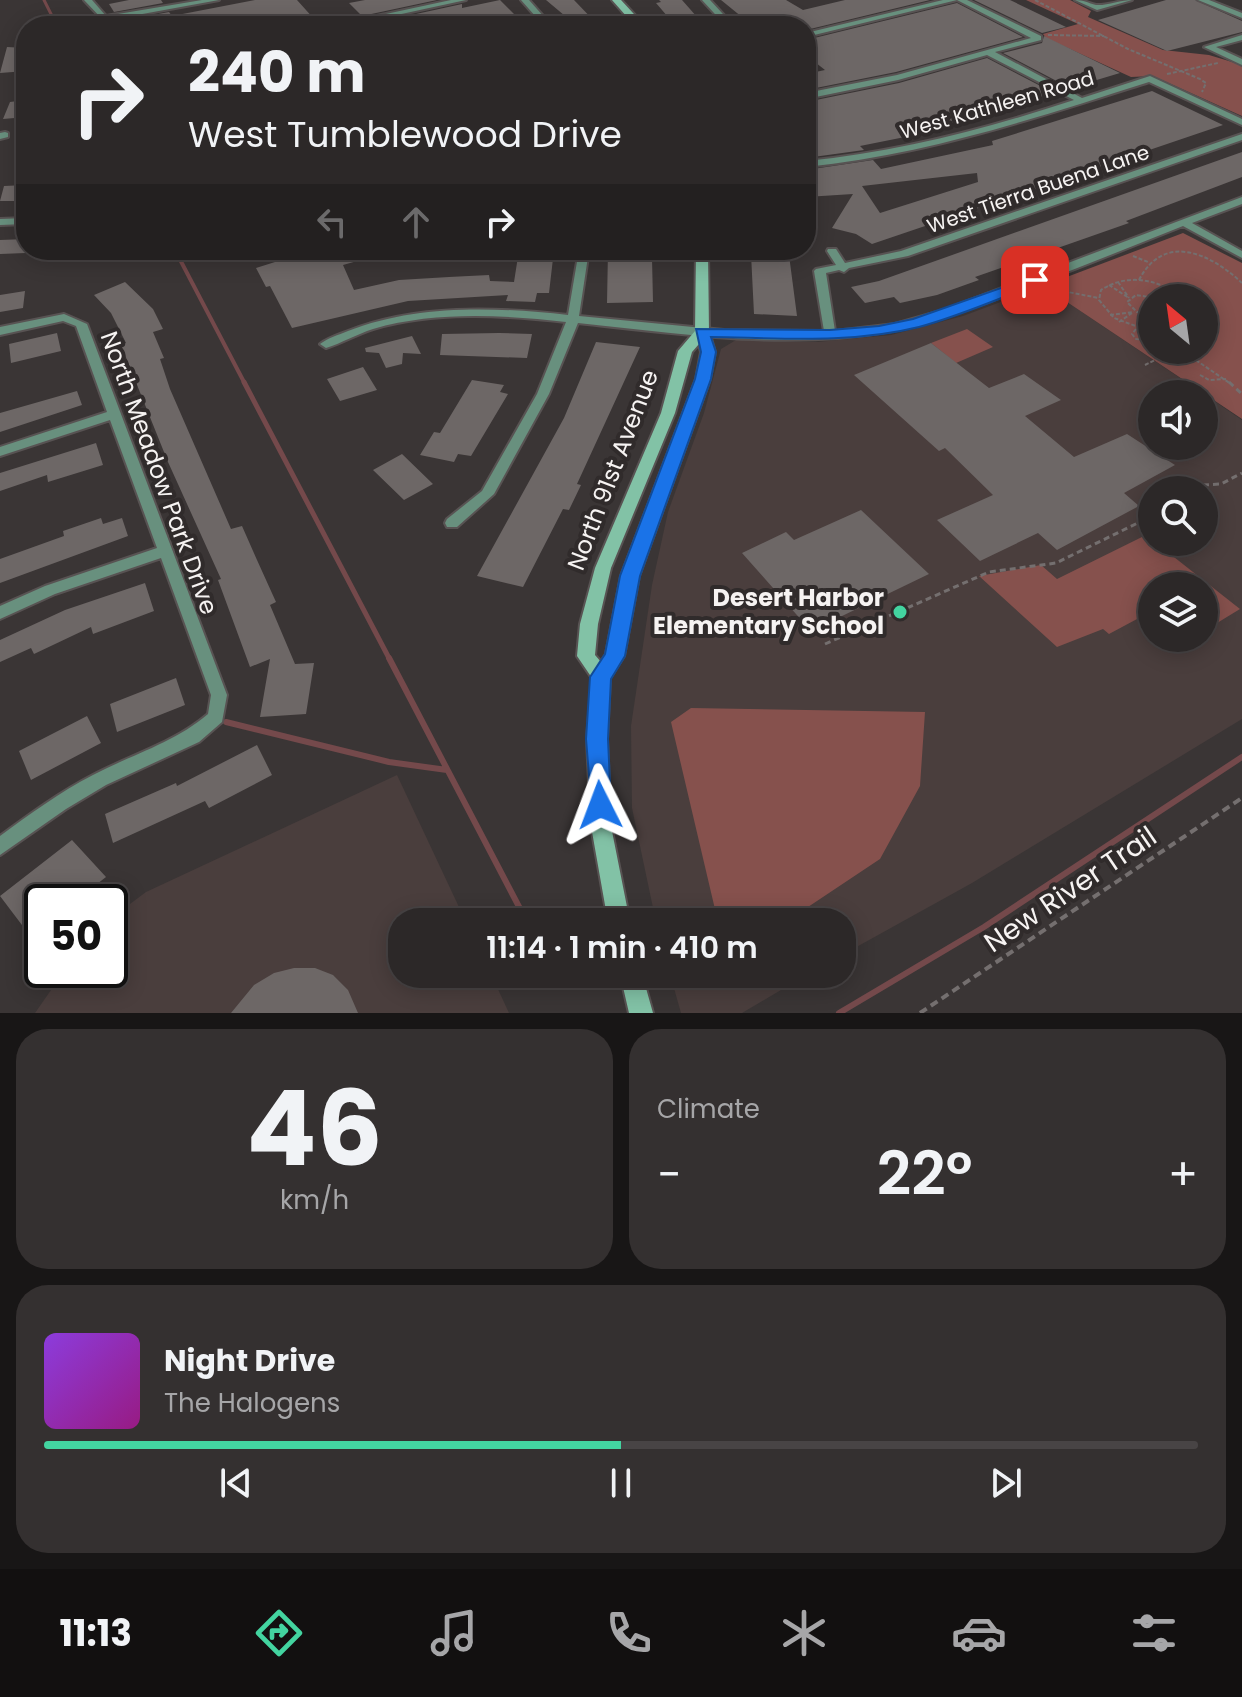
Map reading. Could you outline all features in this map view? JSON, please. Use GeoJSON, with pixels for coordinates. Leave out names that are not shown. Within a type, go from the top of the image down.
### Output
{"type":"FeatureCollection","features":[{"type":"Feature","properties":{"kind":"main road"},"geometry":{"type":"LineString","coordinates":[[616,0],[631,16]]}},
{"type":"Feature","properties":{"kind":"main road","name":"North 91st Avenue"},"geometry":{"type":"LineString","coordinates":[[616,908],[601,826],[597,739],[601,677],[615,656],[630,576],[703,379],[708,352],[702,332],[702,260]]}},
{"type":"Feature","properties":{"kind":"main road","name":"North 91st Avenue"},"geometry":{"type":"LineString","coordinates":[[601,677],[586,656],[589,624],[603,568],[668,413],[685,351],[702,332]]}},
{"type":"Feature","properties":{"kind":"main road"},"geometry":{"type":"LineString","coordinates":[[624,515],[651,520]]}},
{"type":"Feature","properties":{"kind":"main road"},"geometry":{"type":"LineString","coordinates":[[635,988],[641,1013]]}},
{"type":"Feature","properties":{"kind":"street"},"geometry":{"type":"LineString","coordinates":[[88,0],[101,16]]}},
{"type":"Feature","properties":{"kind":"street"},"geometry":{"type":"LineString","coordinates":[[122,16],[215,0]]}},
{"type":"Feature","properties":{"kind":"street"},"geometry":{"type":"LineString","coordinates":[[383,16],[462,0]]}},
{"type":"Feature","properties":{"kind":"street"},"geometry":{"type":"LineString","coordinates":[[525,0],[539,16]]}},
{"type":"Feature","properties":{"kind":"street"},"geometry":{"type":"LineString","coordinates":[[706,0],[721,16]]}},
{"type":"Feature","properties":{"kind":"street"},"geometry":{"type":"LineString","coordinates":[[816,33],[953,0]]}},
{"type":"Feature","properties":{"kind":"street"},"geometry":{"type":"LineString","coordinates":[[961,0],[1036,37]]}},
{"type":"Feature","properties":{"kind":"street"},"geometry":{"type":"LineString","coordinates":[[1079,0],[1097,8],[1128,0]]}},
{"type":"Feature","properties":{"kind":"street"},"geometry":{"type":"LineString","coordinates":[[1202,0],[1242,16]]}},
{"type":"Feature","properties":{"kind":"street"},"geometry":{"type":"LineString","coordinates":[[816,94],[859,86],[1036,37]]}},
{"type":"Feature","properties":{"kind":"street"},"geometry":{"type":"LineString","coordinates":[[1242,37],[1208,47],[1242,62]]}},
{"type":"Feature","properties":{"kind":"street"},"geometry":{"type":"LineString","coordinates":[[988,52],[1080,100]]}},
{"type":"Feature","properties":{"kind":"street"},"geometry":{"type":"LineString","coordinates":[[1152,80],[1242,122]]}},
{"type":"Feature","properties":{"kind":"street","name":"West Kathleen Road"},"geometry":{"type":"LineString","coordinates":[[816,163],[895,154],[1152,80]]}},
{"type":"Feature","properties":{"kind":"street","name":"West Tierra Buena Lane"},"geometry":{"type":"LineString","coordinates":[[830,334],[820,271],[844,269],[904,254],[1242,137]]}},
{"type":"Feature","properties":{"kind":"street"},"geometry":{"type":"LineString","coordinates":[[326,344],[347,333],[375,326],[433,316],[475,314],[702,332],[830,334],[916,323],[1242,200]]}},
{"type":"Feature","properties":{"kind":"street"},"geometry":{"type":"LineString","coordinates":[[1185,223],[1242,255]]}},
{"type":"Feature","properties":{"kind":"street"},"geometry":{"type":"LineString","coordinates":[[832,251],[844,269]]}},
{"type":"Feature","properties":{"kind":"street"},"geometry":{"type":"LineString","coordinates":[[452,523],[487,494],[543,394],[573,320],[582,260]]}},
{"type":"Feature","properties":{"kind":"street","name":"North Meadow Park Drive"},"geometry":{"type":"LineString","coordinates":[[0,331],[64,317],[81,324],[163,552],[219,695],[216,717],[193,737],[143,758],[60,803],[0,847]]}},
{"type":"Feature","properties":{"kind":"street"},"geometry":{"type":"LineString","coordinates":[[0,452],[114,414]]}},
{"type":"Feature","properties":{"kind":"street"},"geometry":{"type":"LineString","coordinates":[[0,613],[50,590],[163,552]]}},
{"type":"Feature","properties":{"kind":"path"},"geometry":{"type":"LineString","coordinates":[[1035,0],[1206,83],[1193,99]]}},
{"type":"Feature","properties":{"kind":"path"},"geometry":{"type":"LineString","coordinates":[[1036,37],[1104,36]]}},
{"type":"Feature","properties":{"kind":"path"},"geometry":{"type":"LineString","coordinates":[[1152,80],[1162,74],[1208,64]]}},
{"type":"Feature","properties":{"kind":"path"},"geometry":{"type":"LineString","coordinates":[[1139,280],[1149,261],[1170,251],[1187,250],[1216,262],[1242,283]]}},
{"type":"Feature","properties":{"kind":"path"},"geometry":{"type":"LineString","coordinates":[[1099,298],[1108,285],[1117,282],[1139,280],[1153,284]]}},
{"type":"Feature","properties":{"kind":"path"},"geometry":{"type":"LineString","coordinates":[[1117,282],[1129,298],[1128,306],[1135,312]]}},
{"type":"Feature","properties":{"kind":"path"},"geometry":{"type":"LineString","coordinates":[[1026,284],[1099,298],[1110,316],[1136,329],[1132,334],[1138,339]]}},
{"type":"Feature","properties":{"kind":"path"},"geometry":{"type":"LineString","coordinates":[[1108,285],[1129,298],[1138,296]]}},
{"type":"Feature","properties":{"kind":"path"},"geometry":{"type":"LineString","coordinates":[[1119,322],[1135,312]]}},
{"type":"Feature","properties":{"kind":"path"},"geometry":{"type":"LineString","coordinates":[[1110,316],[1138,313]]}},
{"type":"Feature","properties":{"kind":"path"},"geometry":{"type":"LineString","coordinates":[[1194,365],[1199,364]]}},
{"type":"Feature","properties":{"kind":"path"},"geometry":{"type":"LineString","coordinates":[[1205,364],[1242,394]]}},
{"type":"Feature","properties":{"kind":"path"},"geometry":{"type":"LineString","coordinates":[[1200,375],[1209,380],[1226,379]]}},
{"type":"Feature","properties":{"kind":"path"},"geometry":{"type":"LineString","coordinates":[[1218,483],[1242,473]]}},
{"type":"Feature","properties":{"kind":"path"},"geometry":{"type":"LineString","coordinates":[[825,644],[989,572],[1056,563],[1138,523]]}},
{"type":"Feature","properties":{"kind":"path","name":"New River Trail"},"geometry":{"type":"LineString","coordinates":[[920,1013],[1242,798]]}},
{"type":"Feature","properties":{"kind":"shaded area"},"geometry":{"type":"Polygon","coordinates":[[[1026,0],[1070,0],[1091,11],[1088,17],[1163,50],[1209,55],[1242,65],[1242,116],[1153,76],[1131,77],[1046,38],[1043,34],[1078,24],[1026,0]]]}},
{"type":"Feature","properties":{"kind":"shaded area"},"geometry":{"type":"Polygon","coordinates":[[[1183,233],[1242,263],[1242,419],[1218,403],[1218,380],[1184,380],[1160,364],[1218,364],[1218,284],[1138,284],[1138,349],[1043,286],[1183,233]]]}},
{"type":"Feature","properties":{"kind":"shaded area","name":"Desert Harbor Elementary School"},"geometry":{"type":"Polygon","coordinates":[[[1043,286],[1138,350],[1138,364],[1159,364],[1183,380],[1138,380],[1138,460],[1218,460],[1218,404],[1242,420],[1242,719],[972,883],[856,947],[856,908],[653,908],[632,808],[631,726],[652,585],[668,512],[704,413],[721,349],[736,340],[817,342],[891,335],[963,316],[1043,286]]]}},
{"type":"Feature","properties":{"kind":"shaded area"},"geometry":{"type":"Polygon","coordinates":[[[967,329],[993,347],[956,363],[931,343],[967,329]]]}},
{"type":"Feature","properties":{"kind":"shaded area"},"geometry":{"type":"Polygon","coordinates":[[[1138,539],[1138,556],[1173,556],[1193,572],[1138,572],[1138,618],[1109,634],[1103,629],[1057,647],[979,576],[1041,565],[1057,579],[1138,539]]]}},
{"type":"Feature","properties":{"kind":"shaded area"},"geometry":{"type":"Polygon","coordinates":[[[1218,592],[1240,609],[1218,622],[1218,592]]]}},
{"type":"Feature","properties":{"kind":"shaded area"},"geometry":{"type":"Polygon","coordinates":[[[691,708],[925,712],[920,786],[880,859],[808,907],[715,908],[671,722],[691,708]]]}},
{"type":"Feature","properties":{"kind":"shaded area"},"geometry":{"type":"Polygon","coordinates":[[[397,775],[459,908],[388,908],[388,988],[497,988],[509,1013],[35,1013],[52,988],[128,988],[128,906],[146,892],[397,775]]]}},
{"type":"Feature","properties":{"kind":"shaded area"},"geometry":{"type":"Polygon","coordinates":[[[674,988],[784,988],[742,1013],[681,1013],[674,988]]]}},
{"type":"Feature","properties":{"kind":"building"},"geometry":{"type":"Polygon","coordinates":[[[129,0],[161,0],[163,3],[114,12],[109,4],[129,0]]]}},
{"type":"Feature","properties":{"kind":"building"},"geometry":{"type":"Polygon","coordinates":[[[255,0],[297,0],[311,16],[172,16],[255,0]]]}},
{"type":"Feature","properties":{"kind":"building"},"geometry":{"type":"Polygon","coordinates":[[[365,0],[437,0],[362,16],[349,3],[365,0]]]}},
{"type":"Feature","properties":{"kind":"building"},"geometry":{"type":"Polygon","coordinates":[[[500,0],[516,16],[407,16],[462,4],[462,8],[500,0]]]}},
{"type":"Feature","properties":{"kind":"building"},"geometry":{"type":"Polygon","coordinates":[[[546,0],[574,0],[589,16],[565,16],[546,0]]]}},
{"type":"Feature","properties":{"kind":"building"},"geometry":{"type":"Polygon","coordinates":[[[659,0],[682,0],[696,16],[667,16],[656,3],[661,2],[659,0]]]}},
{"type":"Feature","properties":{"kind":"building"},"geometry":{"type":"Polygon","coordinates":[[[721,0],[786,0],[803,10],[845,0],[930,0],[816,28],[816,16],[741,16],[721,0]]]}},
{"type":"Feature","properties":{"kind":"building"},"geometry":{"type":"Polygon","coordinates":[[[974,0],[1010,0],[1066,27],[1042,33],[974,0]]]}},
{"type":"Feature","properties":{"kind":"building"},"geometry":{"type":"Polygon","coordinates":[[[1166,0],[1195,0],[1242,21],[1242,32],[1167,51],[1098,20],[1166,0]]]}},
{"type":"Feature","properties":{"kind":"building"},"geometry":{"type":"Polygon","coordinates":[[[957,3],[1023,37],[896,72],[816,88],[816,72],[825,70],[816,63],[816,38],[957,3]]]}},
{"type":"Feature","properties":{"kind":"building"},"geometry":{"type":"Polygon","coordinates":[[[169,12],[172,16],[147,16],[169,12]]]}},
{"type":"Feature","properties":{"kind":"building"},"geometry":{"type":"Polygon","coordinates":[[[1044,36],[1120,73],[1070,88],[1003,53],[1042,43],[1044,36]]]}},
{"type":"Feature","properties":{"kind":"building"},"geometry":{"type":"Polygon","coordinates":[[[7,47],[16,47],[16,72],[0,73],[7,47]]]}},
{"type":"Feature","properties":{"kind":"building"},"geometry":{"type":"Polygon","coordinates":[[[987,58],[1054,93],[910,136],[860,146],[864,150],[816,157],[816,100],[899,83],[987,58]]]}},
{"type":"Feature","properties":{"kind":"building"},"geometry":{"type":"Polygon","coordinates":[[[1152,91],[1223,125],[872,244],[856,234],[832,228],[853,194],[816,196],[816,169],[873,160],[881,169],[993,145],[992,141],[1152,91]],[[977,173],[862,186],[880,213],[978,182],[977,173]]]}},
{"type":"Feature","properties":{"kind":"building"},"geometry":{"type":"Polygon","coordinates":[[[16,101],[16,118],[3,119],[10,102],[16,101]]]}},
{"type":"Feature","properties":{"kind":"building"},"geometry":{"type":"Polygon","coordinates":[[[1242,152],[1242,177],[1126,221],[1129,223],[975,277],[979,280],[937,295],[900,303],[894,297],[865,303],[851,287],[879,281],[1242,152]]]}},
{"type":"Feature","properties":{"kind":"building"},"geometry":{"type":"Polygon","coordinates":[[[16,185],[16,201],[0,201],[4,186],[16,185]]]}},
{"type":"Feature","properties":{"kind":"building"},"geometry":{"type":"Polygon","coordinates":[[[16,239],[16,253],[0,254],[0,240],[16,239]]]}},
{"type":"Feature","properties":{"kind":"building"},"geometry":{"type":"Polygon","coordinates":[[[281,260],[361,260],[343,265],[354,290],[399,280],[489,275],[490,281],[514,282],[517,260],[553,260],[549,293],[537,293],[535,302],[506,301],[508,295],[408,301],[292,328],[270,286],[266,287],[256,268],[281,260]]]}},
{"type":"Feature","properties":{"kind":"building"},"geometry":{"type":"Polygon","coordinates":[[[608,260],[652,260],[653,302],[607,303],[608,260]]]}},
{"type":"Feature","properties":{"kind":"building"},"geometry":{"type":"Polygon","coordinates":[[[751,260],[790,260],[797,316],[754,314],[751,260]]]}},
{"type":"Feature","properties":{"kind":"building"},"geometry":{"type":"Polygon","coordinates":[[[125,282],[153,309],[163,329],[153,332],[164,358],[160,359],[170,389],[231,529],[242,526],[276,602],[270,605],[295,664],[314,663],[306,714],[260,717],[270,659],[250,667],[218,580],[221,579],[168,462],[121,345],[126,343],[111,313],[94,295],[125,282]]]}},
{"type":"Feature","properties":{"kind":"building"},"geometry":{"type":"Polygon","coordinates":[[[25,291],[23,308],[0,312],[0,295],[25,291]]]}},
{"type":"Feature","properties":{"kind":"building"},"geometry":{"type":"Polygon","coordinates":[[[57,333],[61,351],[11,363],[9,344],[57,333]]]}},
{"type":"Feature","properties":{"kind":"building"},"geometry":{"type":"Polygon","coordinates":[[[442,334],[532,334],[527,358],[440,355],[442,334]]]}},
{"type":"Feature","properties":{"kind":"building"},"geometry":{"type":"Polygon","coordinates":[[[412,336],[421,354],[403,353],[402,364],[386,368],[379,353],[366,352],[365,348],[412,336]]]}},
{"type":"Feature","properties":{"kind":"building"},"geometry":{"type":"Polygon","coordinates":[[[596,342],[640,347],[577,484],[581,485],[569,510],[563,509],[523,587],[477,576],[564,418],[596,342]]]}},
{"type":"Feature","properties":{"kind":"building"},"geometry":{"type":"Polygon","coordinates":[[[931,343],[989,388],[1024,374],[1061,400],[1025,416],[1074,457],[1127,434],[1138,441],[1138,460],[1167,460],[1175,465],[1155,476],[1138,476],[1138,485],[1124,493],[1138,507],[1057,550],[1038,533],[980,561],[937,520],[993,495],[945,448],[939,451],[854,375],[931,343]]]}},
{"type":"Feature","properties":{"kind":"building"},"geometry":{"type":"Polygon","coordinates":[[[363,367],[377,390],[340,401],[327,379],[363,367]]]}},
{"type":"Feature","properties":{"kind":"building"},"geometry":{"type":"Polygon","coordinates":[[[472,380],[504,385],[500,392],[508,394],[471,456],[458,454],[454,462],[420,455],[434,432],[440,433],[472,380]]]}},
{"type":"Feature","properties":{"kind":"building"},"geometry":{"type":"Polygon","coordinates":[[[77,391],[82,405],[0,432],[0,413],[77,391]]]}},
{"type":"Feature","properties":{"kind":"building"},"geometry":{"type":"Polygon","coordinates":[[[96,443],[103,465],[48,482],[47,475],[0,491],[0,473],[96,443]]]}},
{"type":"Feature","properties":{"kind":"building"},"geometry":{"type":"Polygon","coordinates":[[[402,454],[433,484],[404,500],[373,470],[402,454]]]}},
{"type":"Feature","properties":{"kind":"building"},"geometry":{"type":"Polygon","coordinates":[[[861,510],[929,574],[811,631],[742,553],[786,532],[794,540],[861,510]]]}},
{"type":"Feature","properties":{"kind":"building"},"geometry":{"type":"Polygon","coordinates":[[[101,518],[103,524],[122,518],[128,536],[0,583],[0,559],[64,536],[63,531],[101,518]]]}},
{"type":"Feature","properties":{"kind":"building"},"geometry":{"type":"Polygon","coordinates":[[[145,583],[154,611],[93,634],[91,627],[34,654],[31,648],[0,662],[0,640],[65,610],[145,583]]]}},
{"type":"Feature","properties":{"kind":"building"},"geometry":{"type":"Polygon","coordinates":[[[176,678],[185,705],[117,732],[110,704],[176,678]]]}},
{"type":"Feature","properties":{"kind":"building"},"geometry":{"type":"Polygon","coordinates":[[[87,716],[101,743],[31,780],[19,751],[87,716]]]}},
{"type":"Feature","properties":{"kind":"building"},"geometry":{"type":"Polygon","coordinates":[[[257,745],[272,775],[209,808],[205,801],[113,843],[105,814],[176,783],[177,786],[257,745]]]}},
{"type":"Feature","properties":{"kind":"building"},"geometry":{"type":"Polygon","coordinates":[[[72,840],[106,877],[97,884],[24,884],[24,928],[0,896],[72,840]]]}},
{"type":"Feature","properties":{"kind":"building"},"geometry":{"type":"Polygon","coordinates":[[[294,968],[315,968],[333,975],[348,990],[358,1013],[231,1013],[254,985],[274,973],[294,968]]]}},
{"type":"Feature","properties":{"kind":"waterway"},"geometry":{"type":"LineString","coordinates":[[44,0],[52,16]]}},
{"type":"Feature","properties":{"kind":"waterway"},"geometry":{"type":"LineString","coordinates":[[180,260],[245,384]]}},
{"type":"Feature","properties":{"kind":"waterway"},"geometry":{"type":"LineString","coordinates":[[244,382],[390,660]]}},
{"type":"Feature","properties":{"kind":"waterway"},"geometry":{"type":"LineString","coordinates":[[389,658],[520,908]]}},
{"type":"Feature","properties":{"kind":"waterway"},"geometry":{"type":"LineString","coordinates":[[226,722],[389,762],[447,770]]}},
{"type":"Feature","properties":{"kind":"waterway"},"geometry":{"type":"LineString","coordinates":[[839,1013],[984,927],[1242,757]]}},
{"type":"Feature","properties":{"kind":"place","name":"Desert Harbor Elementary School"},"geometry":{"type":"Point","coordinates":[900,612]}},
{"type":"Feature","properties":{"kind":"route"},"geometry":{"type":"LineString","coordinates":[[600,805],[597,739],[601,677],[615,656],[630,576],[703,379],[708,352],[702,332],[830,334],[879,330],[916,323],[1035,280]]}}]}
